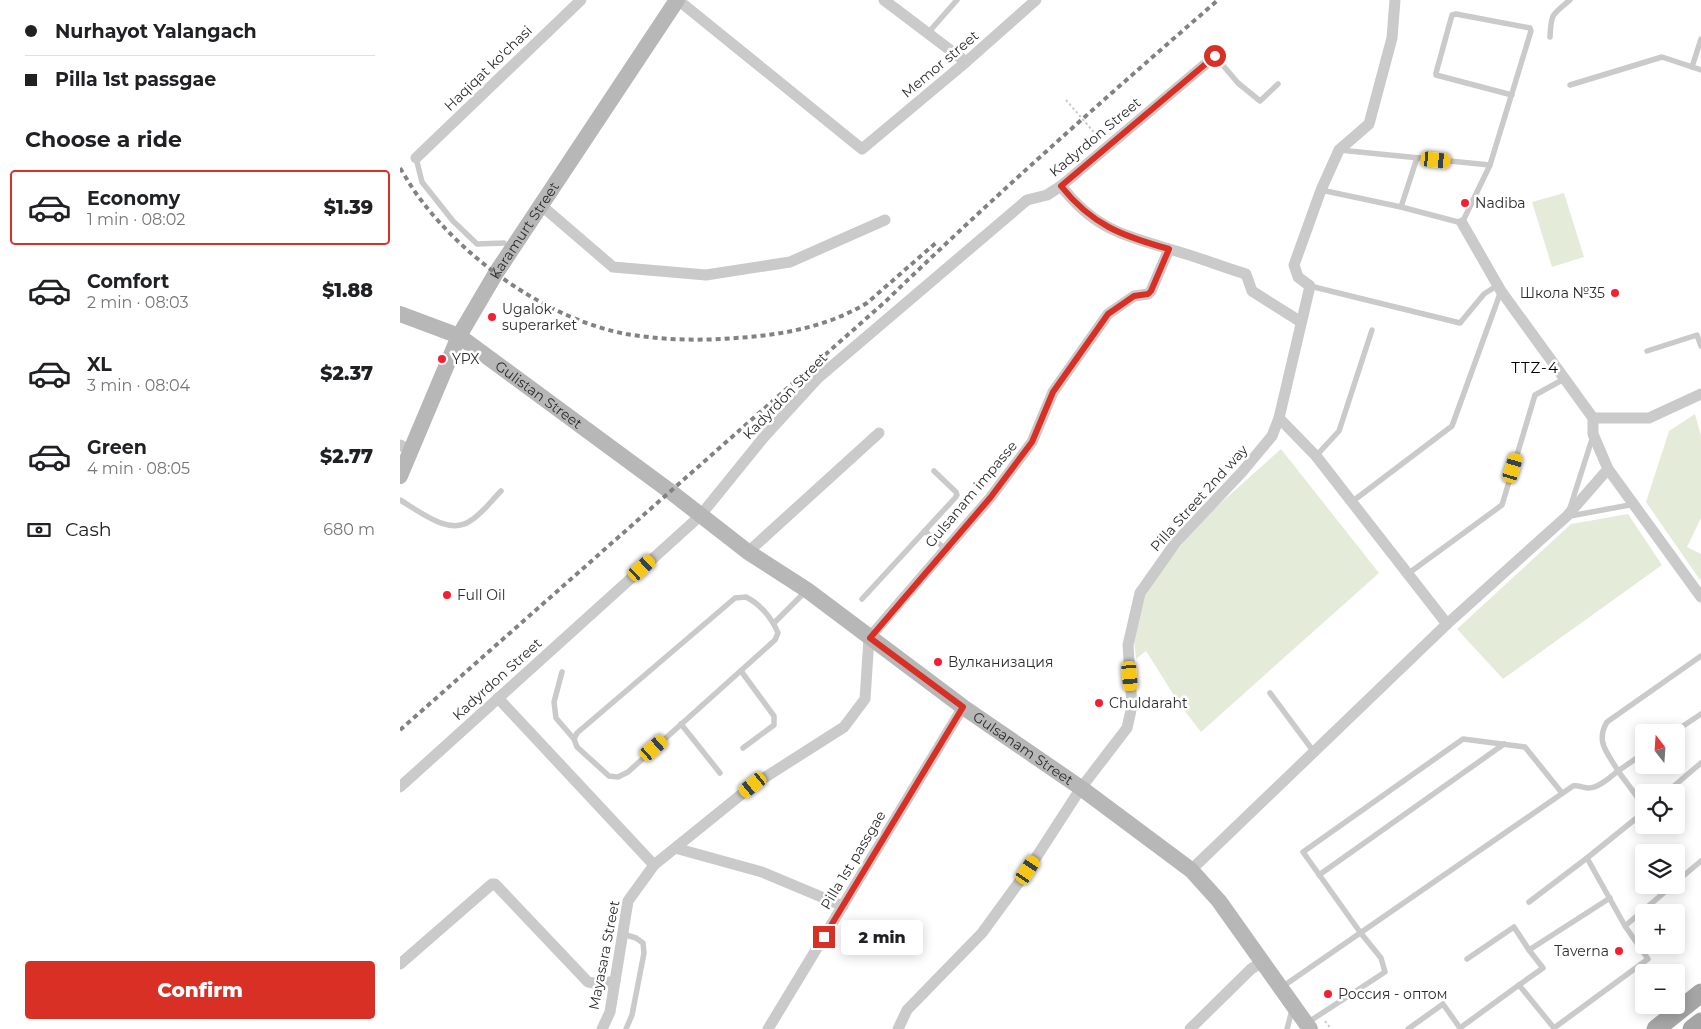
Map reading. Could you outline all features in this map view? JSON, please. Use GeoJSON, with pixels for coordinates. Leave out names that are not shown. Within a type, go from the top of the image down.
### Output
{"type":"FeatureCollection","features":[{"type":"Feature","properties":{"kind":"main road","name":"Karamurt Street"},"geometry":{"type":"LineString","coordinates":[[400,476],[403,448],[455,334],[504,243],[669,0]]}},
{"type":"Feature","properties":{"kind":"main road","name":"Karamurt Street"},"geometry":{"type":"LineString","coordinates":[[455,334],[542,206],[677,0]]}},
{"type":"Feature","properties":{"kind":"main road","name":"Gulistan Street"},"geometry":{"type":"LineString","coordinates":[[400,314],[455,334],[671,492]]}},
{"type":"Feature","properties":{"kind":"main road","name":"Gulsanam Street"},"geometry":{"type":"LineString","coordinates":[[671,492],[748,552],[807,590],[963,707],[1081,788],[1191,870],[1219,901],[1308,1026]]}},
{"type":"Feature","properties":{"kind":"main road"},"geometry":{"type":"LineString","coordinates":[[1656,1029],[1701,993]]}},
{"type":"Feature","properties":{"kind":"main road"},"geometry":{"type":"LineString","coordinates":[[1692,1029],[1701,1022]]}},
{"type":"Feature","properties":{"kind":"street","name":"Haqiqat ko'chasi"},"geometry":{"type":"LineString","coordinates":[[416,158],[581,0]]}},
{"type":"Feature","properties":{"kind":"street","name":"Memor street"},"geometry":{"type":"LineString","coordinates":[[677,0],[862,149],[966,62],[1036,0]]}},
{"type":"Feature","properties":{"kind":"street"},"geometry":{"type":"LineString","coordinates":[[884,0],[966,62]]}},
{"type":"Feature","properties":{"kind":"street"},"geometry":{"type":"LineString","coordinates":[[1310,286],[1298,278],[1294,265],[1321,190],[1339,150],[1369,124],[1392,38],[1395,0]]}},
{"type":"Feature","properties":{"kind":"street","name":"Kadyrdon Street"},"geometry":{"type":"LineString","coordinates":[[400,787],[700,516],[764,437],[818,378],[1028,200],[1047,195],[1061,186],[1215,56]]}},
{"type":"Feature","properties":{"kind":"street"},"geometry":{"type":"LineString","coordinates":[[1061,186],[1079,208],[1103,224],[1129,237],[1246,274],[1252,292],[1301,322]]}},
{"type":"Feature","properties":{"kind":"street"},"geometry":{"type":"LineString","coordinates":[[542,206],[613,267],[706,275],[790,262],[885,220]]}},
{"type":"Feature","properties":{"kind":"street"},"geometry":{"type":"LineString","coordinates":[[1462,223],[1499,288],[1593,418],[1593,434],[1608,469],[1701,597]]}},
{"type":"Feature","properties":{"kind":"street","name":"Gulsanam impasse"},"geometry":{"type":"LineString","coordinates":[[870,638],[990,498],[1032,442],[1053,392],[1102,321],[1108,314],[1127,300],[1134,296],[1148,294],[1151,291],[1169,249]]}},
{"type":"Feature","properties":{"kind":"street","name":"Pilla Street 2nd way"},"geometry":{"type":"LineString","coordinates":[[898,1029],[907,1010],[982,933],[1028,870],[1081,788],[1127,728],[1132,706],[1128,645],[1140,593],[1176,542],[1242,472],[1272,436],[1280,418],[1310,286]]}},
{"type":"Feature","properties":{"kind":"street"},"geometry":{"type":"LineString","coordinates":[[1593,418],[1649,418],[1701,394]]}},
{"type":"Feature","properties":{"kind":"street"},"geometry":{"type":"LineString","coordinates":[[1280,418],[1316,456],[1353,501],[1447,624]]}},
{"type":"Feature","properties":{"kind":"street"},"geometry":{"type":"LineString","coordinates":[[748,552],[879,433]]}},
{"type":"Feature","properties":{"kind":"street"},"geometry":{"type":"LineString","coordinates":[[1191,870],[1447,624],[1567,516],[1608,469]]}},
{"type":"Feature","properties":{"kind":"street","name":"Mayasara Street"},"geometry":{"type":"LineString","coordinates":[[602,1029],[610,1012],[628,901],[654,865],[753,785],[844,727],[865,699],[870,638]]}},
{"type":"Feature","properties":{"kind":"street"},"geometry":{"type":"LineString","coordinates":[[498,698],[654,865]]}},
{"type":"Feature","properties":{"kind":"street","name":"Pilla 1st passgae"},"geometry":{"type":"LineString","coordinates":[[768,1029],[963,707]]}},
{"type":"Feature","properties":{"kind":"street"},"geometry":{"type":"LineString","coordinates":[[675,848],[762,872],[843,906]]}},
{"type":"Feature","properties":{"kind":"street"},"geometry":{"type":"LineString","coordinates":[[400,964],[492,884],[495,884],[588,982],[599,984],[614,981]]}},
{"type":"Feature","properties":{"kind":"street"},"geometry":{"type":"LineString","coordinates":[[1190,1029],[1250,969],[1262,962]]}},
{"type":"Feature","properties":{"kind":"lane"},"geometry":{"type":"LineString","coordinates":[[928,33],[957,0]]}},
{"type":"Feature","properties":{"kind":"lane"},"geometry":{"type":"LineString","coordinates":[[1550,37],[1552,16],[1570,0]]}},
{"type":"Feature","properties":{"kind":"lane"},"geometry":{"type":"LineString","coordinates":[[1321,190],[1401,206],[1462,223],[1490,165],[1512,95],[1531,31],[1530,28],[1456,14],[1452,15],[1436,75],[1512,95]]}},
{"type":"Feature","properties":{"kind":"lane"},"geometry":{"type":"LineString","coordinates":[[1692,67],[1701,39]]}},
{"type":"Feature","properties":{"kind":"lane"},"geometry":{"type":"LineString","coordinates":[[1215,56],[1238,83],[1260,101],[1278,84]]}},
{"type":"Feature","properties":{"kind":"lane"},"geometry":{"type":"LineString","coordinates":[[1570,85],[1662,56],[1701,70]]}},
{"type":"Feature","properties":{"kind":"lane"},"geometry":{"type":"LineString","coordinates":[[1339,150],[1490,165]]}},
{"type":"Feature","properties":{"kind":"lane"},"geometry":{"type":"LineString","coordinates":[[416,158],[422,182],[453,221],[478,244],[504,243]]}},
{"type":"Feature","properties":{"kind":"lane"},"geometry":{"type":"LineString","coordinates":[[1401,206],[1418,158]]}},
{"type":"Feature","properties":{"kind":"lane"},"geometry":{"type":"LineString","coordinates":[[1310,286],[1460,323],[1484,294],[1499,288]]}},
{"type":"Feature","properties":{"kind":"lane"},"geometry":{"type":"LineString","coordinates":[[1353,501],[1452,426],[1499,288]]}},
{"type":"Feature","properties":{"kind":"lane"},"geometry":{"type":"LineString","coordinates":[[1316,456],[1339,431],[1372,330]]}},
{"type":"Feature","properties":{"kind":"lane"},"geometry":{"type":"LineString","coordinates":[[1648,351],[1698,335],[1701,346]]}},
{"type":"Feature","properties":{"kind":"lane"},"geometry":{"type":"LineString","coordinates":[[1408,573],[1502,505],[1535,396],[1564,379]]}},
{"type":"Feature","properties":{"kind":"lane"},"geometry":{"type":"LineString","coordinates":[[1593,434],[1567,516],[1635,504]]}},
{"type":"Feature","properties":{"kind":"lane"},"geometry":{"type":"LineString","coordinates":[[862,599],[957,495],[934,470]]}},
{"type":"Feature","properties":{"kind":"lane"},"geometry":{"type":"LineString","coordinates":[[400,500],[445,526],[457,526],[470,522],[501,491]]}},
{"type":"Feature","properties":{"kind":"lane"},"geometry":{"type":"LineString","coordinates":[[925,531],[945,549]]}},
{"type":"Feature","properties":{"kind":"lane"},"geometry":{"type":"LineString","coordinates":[[774,623],[807,590]]}},
{"type":"Feature","properties":{"kind":"lane"},"geometry":{"type":"LineString","coordinates":[[562,672],[554,702],[556,718],[574,740],[577,747],[609,776],[618,777],[628,772],[741,671],[775,640],[778,632],[774,623],[755,602],[746,597],[735,598],[577,733],[574,740]]}},
{"type":"Feature","properties":{"kind":"lane"},"geometry":{"type":"LineString","coordinates":[[1635,794],[1618,771],[1601,740],[1602,731],[1607,722],[1701,656]]}},
{"type":"Feature","properties":{"kind":"lane"},"geometry":{"type":"LineString","coordinates":[[741,671],[774,716],[774,724],[743,748]]}},
{"type":"Feature","properties":{"kind":"lane"},"geometry":{"type":"LineString","coordinates":[[1270,693],[1314,752]]}},
{"type":"Feature","properties":{"kind":"lane"},"geometry":{"type":"LineString","coordinates":[[1685,725],[1701,714]]}},
{"type":"Feature","properties":{"kind":"lane"},"geometry":{"type":"LineString","coordinates":[[682,724],[720,773]]}},
{"type":"Feature","properties":{"kind":"lane"},"geometry":{"type":"LineString","coordinates":[[1308,1026],[1385,972],[1381,958],[1360,932],[1303,852],[1463,739],[1526,746],[1562,793]]}},
{"type":"Feature","properties":{"kind":"lane"},"geometry":{"type":"LineString","coordinates":[[1319,874],[1504,744]]}},
{"type":"Feature","properties":{"kind":"lane"},"geometry":{"type":"LineString","coordinates":[[1280,988],[1562,793],[1573,786],[1579,785],[1592,788],[1635,759]]}},
{"type":"Feature","properties":{"kind":"lane"},"geometry":{"type":"LineString","coordinates":[[1676,784],[1701,763]]}},
{"type":"Feature","properties":{"kind":"lane"},"geometry":{"type":"LineString","coordinates":[[1528,902],[1635,819]]}},
{"type":"Feature","properties":{"kind":"lane"},"geometry":{"type":"LineString","coordinates":[[1519,985],[1554,1028],[1648,959],[1625,926],[1587,858]]}},
{"type":"Feature","properties":{"kind":"lane"},"geometry":{"type":"LineString","coordinates":[[1685,874],[1701,861]]}},
{"type":"Feature","properties":{"kind":"lane"},"geometry":{"type":"LineString","coordinates":[[1625,926],[1662,894]]}},
{"type":"Feature","properties":{"kind":"lane"},"geometry":{"type":"LineString","coordinates":[[1529,950],[1610,898]]}},
{"type":"Feature","properties":{"kind":"lane"},"geometry":{"type":"LineString","coordinates":[[1408,1029],[1443,1004],[1460,1028],[1544,968],[1514,928],[1467,959]]}},
{"type":"Feature","properties":{"kind":"lane"},"geometry":{"type":"LineString","coordinates":[[622,934],[636,938],[643,943],[644,953],[632,1015],[626,1029]]}},
{"type":"Feature","properties":{"kind":"lane"},"geometry":{"type":"LineString","coordinates":[[1287,1029],[1293,1005]]}},
{"type":"Feature","properties":{"kind":"path"},"geometry":{"type":"LineString","coordinates":[[1066,100],[1106,147]]}},
{"type":"Feature","properties":{"kind":"green space"},"geometry":{"type":"Polygon","coordinates":[[[1564,193],[1584,257],[1552,267],[1532,202],[1564,193]]]}},
{"type":"Feature","properties":{"kind":"green space"},"geometry":{"type":"Polygon","coordinates":[[[1695,414],[1701,436],[1701,518],[1687,547],[1701,554],[1700,580],[1646,502],[1669,431],[1695,414]]]}},
{"type":"Feature","properties":{"kind":"green space"},"geometry":{"type":"Polygon","coordinates":[[[1281,449],[1379,573],[1201,732],[1180,705],[1146,651],[1136,659],[1133,632],[1145,593],[1195,526],[1281,449]]]}},
{"type":"Feature","properties":{"kind":"green space"},"geometry":{"type":"Polygon","coordinates":[[[1628,514],[1662,565],[1503,679],[1457,629],[1571,524],[1628,514]]]}},
{"type":"Feature","properties":{"kind":"railway"},"geometry":{"type":"LineString","coordinates":[[400,730],[886,301],[1050,148],[1218,0]]}},
{"type":"Feature","properties":{"kind":"railway"},"geometry":{"type":"LineString","coordinates":[[400,168],[418,196],[440,223],[486,266],[512,285],[568,315],[597,326],[626,334],[653,338],[695,340],[753,337],[787,332],[820,324],[867,303],[938,241]]}},
{"type":"Feature","properties":{"kind":"place","name":"Nadiba"},"geometry":{"type":"Point","coordinates":[1465,203]}},
{"type":"Feature","properties":{"kind":"place","name":"Школа №35"},"geometry":{"type":"Point","coordinates":[1615,293]}},
{"type":"Feature","properties":{"kind":"place","name":"Ugalok superarket"},"geometry":{"type":"Point","coordinates":[492,317]}},
{"type":"Feature","properties":{"kind":"place","name":"YPX"},"geometry":{"type":"Point","coordinates":[442,359]}},
{"type":"Feature","properties":{"kind":"place","name":"Full Oil"},"geometry":{"type":"Point","coordinates":[447,595]}},
{"type":"Feature","properties":{"kind":"place","name":"Вулканизация"},"geometry":{"type":"Point","coordinates":[938,662]}},
{"type":"Feature","properties":{"kind":"place","name":"Chuldaraht"},"geometry":{"type":"Point","coordinates":[1099,703]}},
{"type":"Feature","properties":{"kind":"place","name":"Taverna"},"geometry":{"type":"Point","coordinates":[1619,951]}},
{"type":"Feature","properties":{"kind":"place","name":"Россия - оптом"},"geometry":{"type":"Point","coordinates":[1328,994]}},
{"type":"Feature","properties":{"kind":"district","name":"TTZ-4"},"geometry":{"type":"Point","coordinates":[1535,368]}},
{"type":"Feature","properties":{"kind":"route"},"geometry":{"type":"LineString","coordinates":[[824,937],[963,707],[870,638],[990,498],[1032,442],[1053,392],[1108,314],[1134,296],[1148,294],[1151,291],[1169,249],[1120,234],[1079,208],[1061,186],[1215,56]]}}]}
